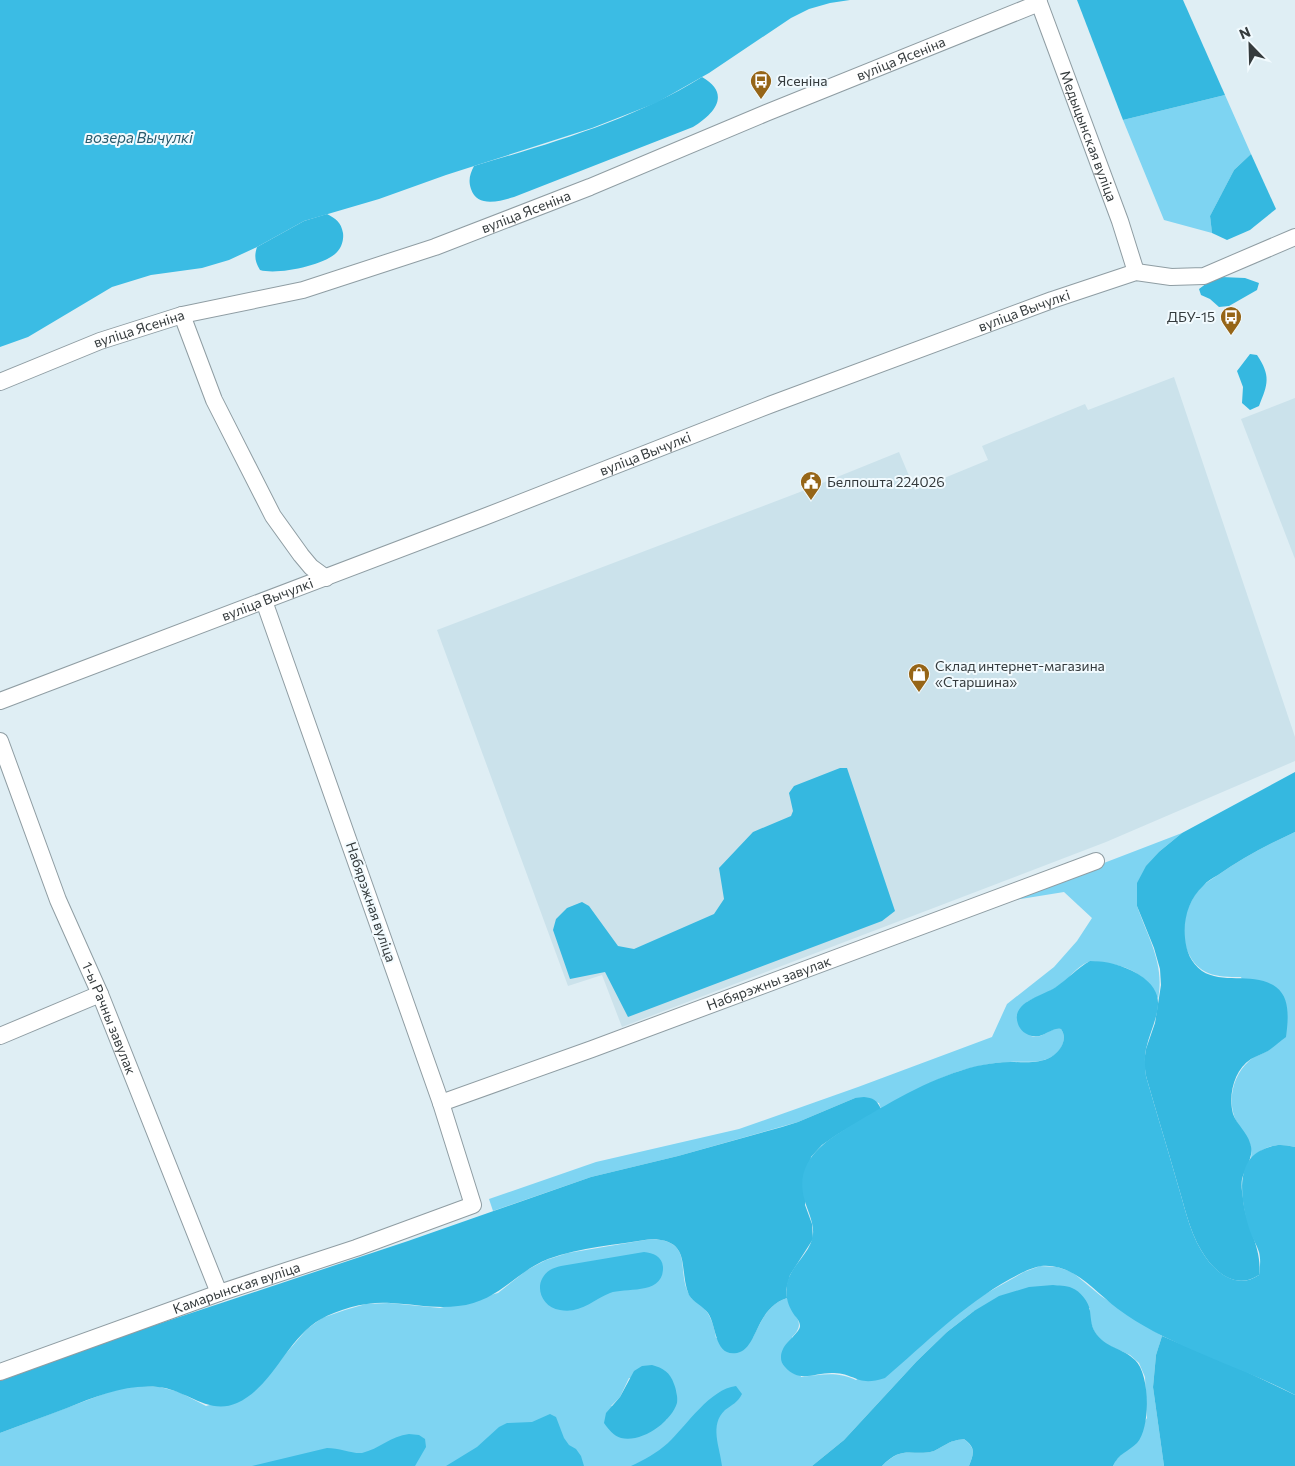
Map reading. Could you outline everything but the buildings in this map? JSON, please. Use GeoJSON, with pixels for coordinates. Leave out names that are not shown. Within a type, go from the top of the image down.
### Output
{"type":"FeatureCollection","features":[{"type":"Feature","properties":{"kind":"street","name":"Медыцынская вуліца"},"geometry":{"type":"LineString","coordinates":[[1038,1],[1120,221],[1136,272]]}},
{"type":"Feature","properties":{"kind":"street","name":"вуліца Ясеніна"},"geometry":{"type":"LineString","coordinates":[[0,382],[100,341],[182,315],[303,290],[436,246],[590,187],[1038,1]]}},
{"type":"Feature","properties":{"kind":"street","name":"вуліца Вычулкі"},"geometry":{"type":"LineString","coordinates":[[0,701],[326,578],[781,400],[1052,300],[1136,272],[1172,277],[1204,276],[1295,237]]}},
{"type":"Feature","properties":{"kind":"street"},"geometry":{"type":"LineString","coordinates":[[182,315],[214,400],[272,516],[311,567],[326,578]]}},
{"type":"Feature","properties":{"kind":"street","name":"Набярэжная вуліца"},"geometry":{"type":"LineString","coordinates":[[264,600],[441,1103],[473,1205]]}},
{"type":"Feature","properties":{"kind":"street","name":"1-ы Рачны завулак"},"geometry":{"type":"LineString","coordinates":[[0,741],[58,900],[100,994],[219,1293]]}},
{"type":"Feature","properties":{"kind":"street","name":"Набярэжны завулак"},"geometry":{"type":"LineString","coordinates":[[441,1103],[592,1049],[1096,861]]}},
{"type":"Feature","properties":{"kind":"street"},"geometry":{"type":"LineString","coordinates":[[0,1036],[100,994]]}},
{"type":"Feature","properties":{"kind":"street","name":"Камарынская вуліца"},"geometry":{"type":"LineString","coordinates":[[0,1372],[219,1293],[356,1248],[473,1205]]}},
{"type":"Feature","properties":{"kind":"shaded area"},"geometry":{"type":"Polygon","coordinates":[[[1077,0],[1183,0],[1225,95],[1123,120],[1077,0]]]}},
{"type":"Feature","properties":{"kind":"shaded area"},"geometry":{"type":"Polygon","coordinates":[[[702,77],[711,83],[716,90],[717,104],[701,122],[693,127],[508,199],[490,202],[478,199],[474,195],[471,189],[470,177],[474,166],[562,139],[620,118],[676,92],[702,77]]]}},
{"type":"Feature","properties":{"kind":"shaded area"},"geometry":{"type":"Polygon","coordinates":[[[1225,95],[1251,154],[1234,170],[1210,216],[1212,233],[1164,220],[1123,120],[1225,95]]]}},
{"type":"Feature","properties":{"kind":"shaded area"},"geometry":{"type":"Polygon","coordinates":[[[1251,154],[1276,209],[1250,230],[1227,240],[1212,233],[1210,216],[1234,170],[1251,154]]]}},
{"type":"Feature","properties":{"kind":"shaded area"},"geometry":{"type":"Polygon","coordinates":[[[327,214],[338,221],[343,233],[342,245],[335,254],[310,266],[277,271],[260,270],[255,259],[257,247],[304,221],[327,214]]]}},
{"type":"Feature","properties":{"kind":"shaded area"},"geometry":{"type":"Polygon","coordinates":[[[1221,277],[1245,278],[1259,283],[1257,290],[1229,306],[1219,307],[1210,299],[1201,295],[1199,289],[1211,280],[1221,277]]]}},
{"type":"Feature","properties":{"kind":"shaded area"},"geometry":{"type":"Polygon","coordinates":[[[1250,354],[1257,355],[1267,380],[1259,406],[1250,410],[1242,403],[1243,387],[1237,371],[1250,354]]]}},
{"type":"Feature","properties":{"kind":"shaded area"},"geometry":{"type":"Polygon","coordinates":[[[1174,377],[1295,737],[1295,761],[1106,842],[622,1027],[602,975],[568,986],[437,630],[800,492],[899,452],[915,490],[988,460],[982,446],[1085,404],[1088,410],[1174,377]]]}},
{"type":"Feature","properties":{"kind":"shaded area"},"geometry":{"type":"Polygon","coordinates":[[[1295,398],[1295,559],[1241,419],[1295,398]]]}},
{"type":"Feature","properties":{"kind":"shaded area"},"geometry":{"type":"Polygon","coordinates":[[[840,768],[847,768],[895,911],[882,921],[628,1017],[605,972],[570,979],[553,930],[556,919],[567,908],[582,902],[589,906],[618,946],[634,949],[714,914],[724,899],[719,868],[753,832],[791,816],[793,811],[789,793],[794,786],[840,768]]]}},
{"type":"Feature","properties":{"kind":"shaded area"},"geometry":{"type":"Polygon","coordinates":[[[1295,772],[1295,832],[1246,857],[1206,883],[1194,897],[1188,910],[1185,924],[1187,948],[1198,968],[1210,975],[1219,977],[1267,982],[1281,992],[1287,1010],[1286,1037],[1268,1051],[1245,1064],[1237,1076],[1232,1091],[1233,1114],[1247,1135],[1251,1148],[1250,1157],[1242,1179],[1242,1188],[1244,1208],[1260,1265],[1259,1275],[1242,1281],[1233,1280],[1212,1265],[1193,1234],[1146,1076],[1144,1062],[1146,1049],[1155,1023],[1161,985],[1160,969],[1154,948],[1137,906],[1137,883],[1146,866],[1160,851],[1182,833],[1295,772]]]}},
{"type":"Feature","properties":{"kind":"shaded area"},"geometry":{"type":"Polygon","coordinates":[[[1295,832],[1295,1147],[1272,1146],[1251,1158],[1250,1144],[1235,1118],[1232,1092],[1234,1083],[1243,1068],[1251,1059],[1269,1050],[1241,977],[1216,975],[1202,970],[1191,959],[1187,950],[1184,942],[1184,925],[1188,908],[1202,886],[1246,857],[1295,832]]]}},
{"type":"Feature","properties":{"kind":"shaded area"},"geometry":{"type":"Polygon","coordinates":[[[1182,833],[1160,851],[1137,906],[1157,963],[1160,986],[1158,999],[1149,984],[1129,969],[1112,964],[1088,962],[1057,987],[1027,1002],[1019,1025],[1026,1033],[1036,1037],[1055,1029],[1061,1029],[1063,1033],[1064,1041],[1060,1049],[1055,1055],[1046,1059],[998,1063],[966,1069],[929,1084],[881,1109],[879,1103],[855,1098],[798,1122],[678,1156],[591,1177],[493,1211],[489,1199],[596,1162],[739,1129],[992,1037],[1007,1004],[1054,967],[1077,941],[1092,918],[1064,892],[1002,902],[1182,833]]]}},
{"type":"Feature","properties":{"kind":"shaded area"},"geometry":{"type":"Polygon","coordinates":[[[864,1097],[874,1100],[881,1109],[838,1134],[822,1145],[811,1157],[805,1205],[812,1224],[813,1239],[790,1275],[786,1290],[787,1298],[769,1310],[749,1344],[744,1350],[737,1353],[730,1353],[720,1346],[708,1313],[689,1295],[679,1250],[664,1241],[651,1239],[586,1249],[548,1259],[526,1271],[495,1293],[472,1303],[441,1307],[373,1303],[337,1312],[321,1319],[298,1338],[261,1386],[237,1403],[216,1406],[197,1401],[168,1389],[134,1387],[101,1395],[0,1433],[0,1381],[125,1335],[408,1241],[591,1177],[678,1156],[782,1127],[855,1098],[864,1097]]]}},
{"type":"Feature","properties":{"kind":"shaded area"},"geometry":{"type":"Polygon","coordinates":[[[651,1239],[665,1241],[674,1245],[679,1252],[682,1259],[686,1287],[691,1297],[708,1313],[716,1338],[753,1337],[770,1308],[787,1298],[799,1323],[797,1332],[792,1337],[801,1377],[842,1375],[856,1380],[985,1294],[1024,1272],[1040,1266],[1057,1267],[1072,1272],[1101,1296],[1162,1336],[1156,1355],[1153,1387],[1164,1466],[1113,1466],[1147,1418],[1145,1377],[1139,1363],[1130,1355],[1103,1343],[1094,1331],[1090,1320],[1090,1308],[974,1311],[947,1332],[917,1361],[844,1440],[812,1466],[0,1466],[0,1433],[109,1392],[142,1386],[160,1387],[179,1392],[206,1406],[252,1393],[307,1329],[322,1318],[366,1304],[389,1303],[440,1308],[498,1293],[527,1270],[546,1260],[568,1253],[651,1239]],[[629,1378],[620,1397],[611,1406],[666,1420],[677,1402],[676,1390],[629,1378]]]}},
{"type":"Feature","properties":{"kind":"shaded area"},"geometry":{"type":"Polygon","coordinates":[[[1053,1285],[1070,1287],[1081,1294],[1089,1308],[1095,1332],[1109,1345],[1135,1360],[1144,1377],[1147,1401],[1145,1425],[1142,1435],[1137,1443],[1121,1456],[1113,1466],[969,1466],[973,1451],[971,1445],[964,1439],[956,1440],[934,1451],[902,1453],[889,1459],[882,1466],[812,1466],[844,1440],[917,1361],[947,1332],[974,1311],[999,1296],[1029,1287],[1053,1285]]]}},
{"type":"Feature","properties":{"kind":"shaded area"},"geometry":{"type":"Polygon","coordinates":[[[1162,1336],[1247,1372],[1295,1395],[1295,1466],[1164,1466],[1153,1387],[1156,1355],[1162,1336]]]}},
{"type":"Feature","properties":{"kind":"shaded area"},"geometry":{"type":"Polygon","coordinates":[[[652,1365],[666,1371],[672,1380],[677,1398],[674,1410],[655,1430],[629,1439],[618,1437],[604,1423],[606,1413],[620,1397],[634,1371],[642,1366],[652,1365]]]}},
{"type":"Feature","properties":{"kind":"shaded area"},"geometry":{"type":"Polygon","coordinates":[[[964,1439],[973,1451],[969,1466],[882,1466],[896,1455],[902,1453],[934,1451],[956,1440],[964,1439]]]}},
{"type":"Feature","properties":{"kind":"water","name":"возера Вычулкі"},"geometry":{"type":"Polygon","coordinates":[[[0,0],[850,0],[809,9],[791,18],[709,73],[656,103],[592,128],[446,175],[379,199],[304,221],[229,260],[202,268],[151,275],[112,287],[28,337],[0,347],[0,0]]]}},
{"type":"Feature","properties":{"kind":"water"},"geometry":{"type":"Polygon","coordinates":[[[1090,961],[1115,964],[1126,968],[1149,982],[1155,991],[1158,999],[1158,1008],[1145,1052],[1146,1076],[1193,1234],[1201,1250],[1212,1265],[1234,1280],[1242,1281],[1259,1275],[1259,1252],[1244,1210],[1242,1186],[1247,1164],[1253,1156],[1266,1148],[1278,1145],[1295,1147],[1295,1395],[1159,1334],[1118,1309],[1074,1274],[1053,1266],[1041,1266],[1029,1270],[993,1289],[945,1326],[885,1378],[863,1381],[834,1373],[802,1376],[791,1372],[782,1363],[781,1354],[785,1346],[798,1331],[800,1323],[788,1303],[786,1290],[790,1274],[812,1240],[812,1225],[802,1184],[804,1172],[809,1161],[825,1143],[835,1136],[885,1105],[930,1082],[977,1066],[1002,1062],[1036,1062],[1051,1057],[1064,1041],[1061,1029],[1040,1036],[1028,1035],[1018,1024],[1017,1016],[1019,1010],[1029,1001],[1056,987],[1090,961]]]}},
{"type":"Feature","properties":{"kind":"water"},"geometry":{"type":"Polygon","coordinates":[[[644,1252],[656,1256],[661,1260],[663,1267],[662,1276],[651,1286],[610,1293],[586,1306],[567,1311],[553,1308],[543,1299],[540,1287],[541,1281],[544,1275],[554,1268],[644,1252]]]}},
{"type":"Feature","properties":{"kind":"water"},"geometry":{"type":"Polygon","coordinates":[[[736,1386],[742,1394],[720,1416],[716,1429],[722,1466],[631,1466],[664,1447],[699,1409],[717,1394],[736,1386]]]}},
{"type":"Feature","properties":{"kind":"water"},"geometry":{"type":"Polygon","coordinates":[[[550,1414],[556,1417],[564,1438],[581,1456],[584,1466],[446,1466],[477,1447],[499,1427],[507,1423],[532,1422],[550,1414]]]}},
{"type":"Feature","properties":{"kind":"water"},"geometry":{"type":"Polygon","coordinates":[[[409,1434],[419,1435],[425,1439],[426,1447],[415,1466],[252,1466],[327,1448],[362,1453],[396,1437],[409,1434]]]}},
{"type":"Feature","properties":{"kind":"place","name":"Ясеніна"},"geometry":{"type":"Point","coordinates":[761,100]}},
{"type":"Feature","properties":{"kind":"place","name":"ДБУ-15"},"geometry":{"type":"Point","coordinates":[1231,336]}},
{"type":"Feature","properties":{"kind":"place","name":"Белпошта 224026"},"geometry":{"type":"Point","coordinates":[811,501]}},
{"type":"Feature","properties":{"kind":"place","name":"Склад интернет-магазина «Старшина»"},"geometry":{"type":"Point","coordinates":[919,693]}}]}
